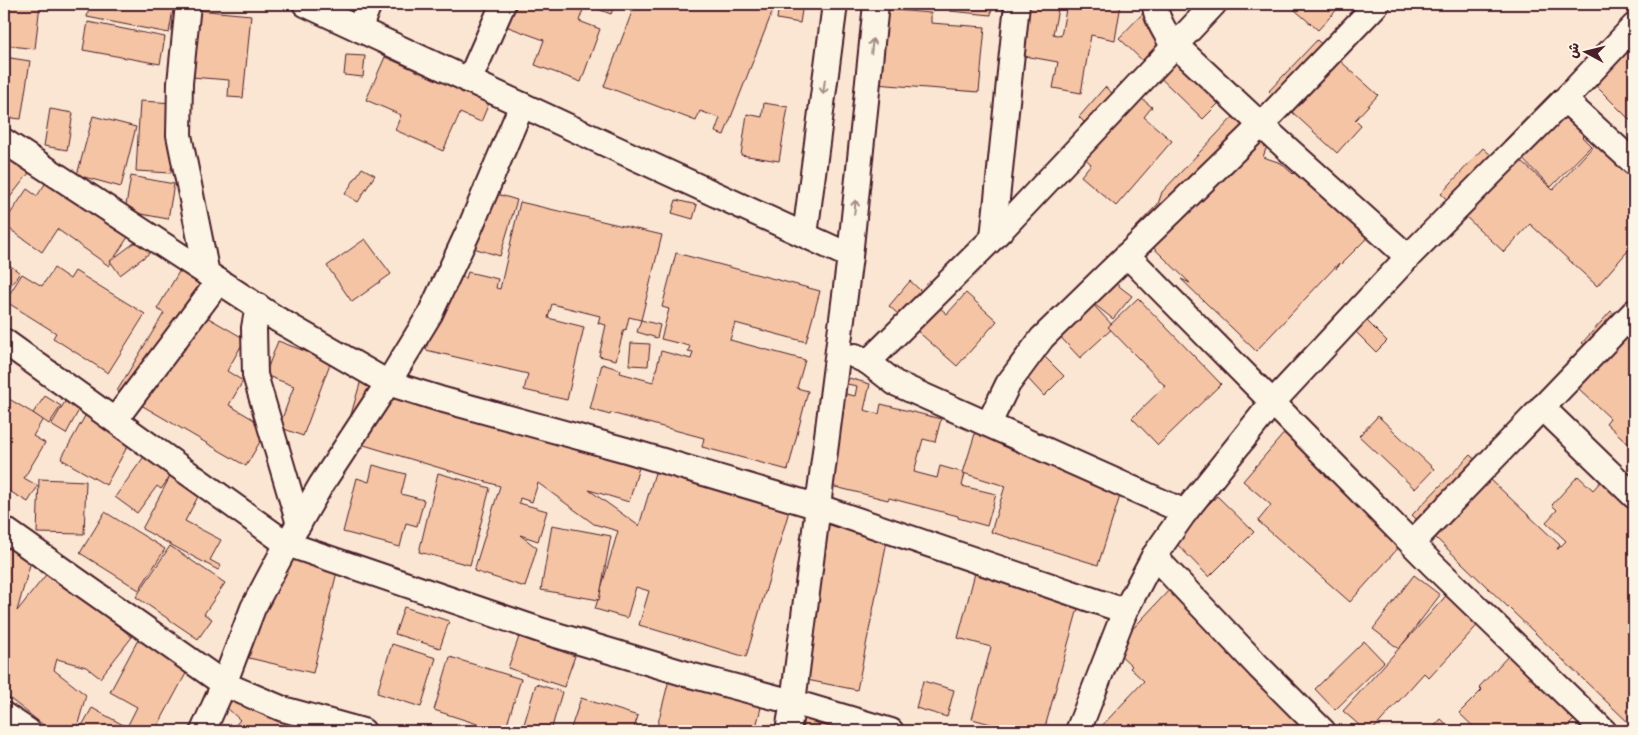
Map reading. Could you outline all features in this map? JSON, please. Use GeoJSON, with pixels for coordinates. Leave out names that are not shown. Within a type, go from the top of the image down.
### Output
{"type":"FeatureCollection","features":[{"type":"Feature","properties":{"kind":"street"},"geometry":{"type":"LineString","coordinates":[[115,420],[213,277],[179,135],[180,83],[188,4]]}},
{"type":"Feature","properties":{"kind":"street"},"geometry":{"type":"LineString","coordinates":[[305,4],[850,256]]}},
{"type":"Feature","properties":{"kind":"street"},"geometry":{"type":"LineString","coordinates":[[359,29],[369,4]]}},
{"type":"Feature","properties":{"kind":"street"},"geometry":{"type":"LineString","coordinates":[[470,81],[503,4]]}},
{"type":"Feature","properties":{"kind":"street"},"geometry":{"type":"LineString","coordinates":[[805,235],[835,4]]}},
{"type":"Feature","properties":{"kind":"street"},"geometry":{"type":"LineString","coordinates":[[788,731],[839,348],[876,4]]}},
{"type":"Feature","properties":{"kind":"street"},"geometry":{"type":"LineString","coordinates":[[993,238],[1017,4]]}},
{"type":"Feature","properties":{"kind":"street"},"geometry":{"type":"LineString","coordinates":[[1156,4],[1155,7],[1160,23],[1169,39],[1261,125],[1408,257]]}},
{"type":"Feature","properties":{"kind":"street"},"geometry":{"type":"LineString","coordinates":[[868,362],[993,238],[1214,4]]}},
{"type":"Feature","properties":{"kind":"street"},"geometry":{"type":"LineString","coordinates":[[988,423],[1008,384],[1042,338],[1261,125],[1377,4]]}},
{"type":"Feature","properties":{"kind":"street"},"geometry":{"type":"LineString","coordinates":[[1078,731],[1125,611],[1154,556],[1185,512],[1272,403],[1408,257],[1565,100],[1634,26]]}},
{"type":"Feature","properties":{"kind":"street"},"geometry":{"type":"LineString","coordinates":[[1565,100],[1634,163]]}},
{"type":"Feature","properties":{"kind":"street"},"geometry":{"type":"LineString","coordinates":[[203,731],[224,684],[253,608],[293,534],[331,469],[388,383],[430,314],[470,228],[522,105]]}},
{"type":"Feature","properties":{"kind":"street"},"geometry":{"type":"LineString","coordinates":[[4,141],[258,306],[388,383],[819,507],[1125,611]]}},
{"type":"Feature","properties":{"kind":"street"},"geometry":{"type":"LineString","coordinates":[[1127,255],[1412,543],[1604,731]]}},
{"type":"Feature","properties":{"kind":"street"},"geometry":{"type":"LineString","coordinates":[[258,306],[254,328],[255,375],[293,534]]}},
{"type":"Feature","properties":{"kind":"street"},"geometry":{"type":"LineString","coordinates":[[1412,543],[1634,312]]}},
{"type":"Feature","properties":{"kind":"street"},"geometry":{"type":"LineString","coordinates":[[5,346],[115,420],[293,534],[542,631],[690,675],[793,702],[891,731]]}},
{"type":"Feature","properties":{"kind":"street"},"geometry":{"type":"LineString","coordinates":[[839,348],[868,362],[895,383],[1185,512]]}},
{"type":"Feature","properties":{"kind":"street"},"geometry":{"type":"LineString","coordinates":[[1542,407],[1634,496]]}},
{"type":"Feature","properties":{"kind":"street"},"geometry":{"type":"LineString","coordinates":[[4,529],[224,684],[283,709],[363,731]]}},
{"type":"Feature","properties":{"kind":"street"},"geometry":{"type":"LineString","coordinates":[[1154,556],[1252,660],[1323,731]]}},
{"type":"Feature","properties":{"kind":"street"},"geometry":{"type":"LineString","coordinates":[[4,715],[28,731]]}},
{"type":"Feature","properties":{"kind":"building"},"geometry":{"type":"Polygon","coordinates":[[[4,4],[40,4],[35,49],[4,45],[4,4]]]}},
{"type":"Feature","properties":{"kind":"building"},"geometry":{"type":"Polygon","coordinates":[[[90,4],[174,4],[169,33],[87,17],[90,4]]]}},
{"type":"Feature","properties":{"kind":"building"},"geometry":{"type":"Polygon","coordinates":[[[495,4],[585,4],[579,21],[600,29],[581,82],[535,65],[544,40],[489,20],[495,4]]]}},
{"type":"Feature","properties":{"kind":"building"},"geometry":{"type":"Polygon","coordinates":[[[585,4],[615,4],[611,14],[585,4]]]}},
{"type":"Feature","properties":{"kind":"building"},"geometry":{"type":"Polygon","coordinates":[[[635,4],[775,5],[724,135],[715,132],[720,118],[700,111],[696,121],[604,86],[635,4]]]}},
{"type":"Feature","properties":{"kind":"building"},"geometry":{"type":"Polygon","coordinates":[[[779,4],[803,4],[800,23],[777,19],[779,4]]]}},
{"type":"Feature","properties":{"kind":"building"},"geometry":{"type":"Polygon","coordinates":[[[891,4],[925,4],[925,9],[891,6],[891,4]]]}},
{"type":"Feature","properties":{"kind":"building"},"geometry":{"type":"Polygon","coordinates":[[[950,4],[992,4],[991,15],[950,11],[950,4]]]}},
{"type":"Feature","properties":{"kind":"building"},"geometry":{"type":"Polygon","coordinates":[[[1017,4],[1059,4],[1053,34],[1061,36],[1067,4],[1121,4],[1115,40],[1091,35],[1081,93],[1053,88],[1058,62],[1008,53],[1017,4]]]}},
{"type":"Feature","properties":{"kind":"building"},"geometry":{"type":"Polygon","coordinates":[[[1288,4],[1342,4],[1318,30],[1288,4]]]}},
{"type":"Feature","properties":{"kind":"building"},"geometry":{"type":"Polygon","coordinates":[[[1148,8],[1232,90],[1203,119],[1119,38],[1148,8]]]}},
{"type":"Feature","properties":{"kind":"building"},"geometry":{"type":"Polygon","coordinates":[[[882,9],[931,13],[931,23],[985,27],[979,92],[875,84],[882,9]]]}},
{"type":"Feature","properties":{"kind":"building"},"geometry":{"type":"Polygon","coordinates":[[[197,10],[251,15],[243,98],[228,97],[229,80],[191,77],[197,10]]]}},
{"type":"Feature","properties":{"kind":"building"},"geometry":{"type":"Polygon","coordinates":[[[88,22],[165,37],[160,64],[83,50],[88,22]]]}},
{"type":"Feature","properties":{"kind":"building"},"geometry":{"type":"Polygon","coordinates":[[[1634,39],[1634,124],[1590,80],[1634,39]]]}},
{"type":"Feature","properties":{"kind":"building"},"geometry":{"type":"Polygon","coordinates":[[[1317,40],[1378,95],[1355,120],[1361,126],[1337,153],[1269,91],[1317,40]]]}},
{"type":"Feature","properties":{"kind":"building"},"geometry":{"type":"Polygon","coordinates":[[[346,55],[365,56],[363,77],[344,75],[346,55]]]}},
{"type":"Feature","properties":{"kind":"building"},"geometry":{"type":"Polygon","coordinates":[[[4,57],[30,61],[21,119],[4,117],[4,57]]]}},
{"type":"Feature","properties":{"kind":"building"},"geometry":{"type":"Polygon","coordinates":[[[385,57],[489,103],[481,122],[460,113],[443,151],[395,130],[401,115],[366,100],[385,57]]]}},
{"type":"Feature","properties":{"kind":"building"},"geometry":{"type":"Polygon","coordinates":[[[1105,87],[1128,106],[1137,95],[1152,107],[1144,117],[1172,141],[1116,206],[1081,176],[1091,164],[1067,142],[1084,122],[1079,117],[1105,87]]]}},
{"type":"Feature","properties":{"kind":"building"},"geometry":{"type":"Polygon","coordinates":[[[1555,89],[1593,126],[1582,137],[1591,146],[1551,187],[1504,141],[1555,89]]]}},
{"type":"Feature","properties":{"kind":"building"},"geometry":{"type":"Polygon","coordinates":[[[140,101],[175,103],[171,173],[136,171],[140,101]]]}},
{"type":"Feature","properties":{"kind":"building"},"geometry":{"type":"Polygon","coordinates":[[[764,103],[788,107],[779,161],[741,155],[747,114],[762,117],[764,103]]]}},
{"type":"Feature","properties":{"kind":"building"},"geometry":{"type":"Polygon","coordinates":[[[50,109],[73,113],[67,150],[44,146],[50,109]]]}},
{"type":"Feature","properties":{"kind":"building"},"geometry":{"type":"Polygon","coordinates":[[[93,116],[136,127],[121,187],[77,175],[93,116]]]}},
{"type":"Feature","properties":{"kind":"building"},"geometry":{"type":"Polygon","coordinates":[[[1234,116],[1271,135],[1263,157],[1281,163],[1293,174],[1299,168],[1369,228],[1365,240],[1336,269],[1339,263],[1256,351],[1181,279],[1190,283],[1134,229],[1158,204],[1162,192],[1234,116]]]}},
{"type":"Feature","properties":{"kind":"building"},"geometry":{"type":"Polygon","coordinates":[[[1607,131],[1634,157],[1634,244],[1597,286],[1530,224],[1504,252],[1441,194],[1483,148],[1501,164],[1511,152],[1553,190],[1607,131]]]}},
{"type":"Feature","properties":{"kind":"building"},"geometry":{"type":"Polygon","coordinates":[[[4,153],[29,173],[4,205],[4,153]]]}},
{"type":"Feature","properties":{"kind":"building"},"geometry":{"type":"Polygon","coordinates":[[[362,168],[375,175],[358,202],[345,194],[362,168]]]}},
{"type":"Feature","properties":{"kind":"building"},"geometry":{"type":"Polygon","coordinates":[[[131,176],[174,184],[168,219],[125,211],[131,176]]]}},
{"type":"Feature","properties":{"kind":"building"},"geometry":{"type":"Polygon","coordinates":[[[47,181],[128,237],[109,266],[57,229],[42,252],[4,225],[27,189],[37,196],[47,181]]]}},
{"type":"Feature","properties":{"kind":"building"},"geometry":{"type":"Polygon","coordinates":[[[480,189],[517,200],[500,256],[463,245],[480,189]]]}},
{"type":"Feature","properties":{"kind":"building"},"geometry":{"type":"Polygon","coordinates":[[[676,200],[697,205],[693,219],[672,213],[676,200]]]}},
{"type":"Feature","properties":{"kind":"building"},"geometry":{"type":"Polygon","coordinates":[[[520,202],[662,235],[641,320],[629,317],[616,360],[599,356],[606,325],[598,323],[600,316],[552,304],[548,318],[584,327],[567,400],[524,390],[528,374],[426,350],[444,273],[466,278],[468,272],[498,279],[496,288],[500,289],[520,202]]]}},
{"type":"Feature","properties":{"kind":"building"},"geometry":{"type":"Polygon","coordinates":[[[141,238],[151,252],[120,275],[110,261],[141,238]]]}},
{"type":"Feature","properties":{"kind":"building"},"geometry":{"type":"Polygon","coordinates":[[[365,239],[391,274],[352,302],[327,266],[365,239]]]}},
{"type":"Feature","properties":{"kind":"building"},"geometry":{"type":"Polygon","coordinates":[[[676,253],[820,291],[806,342],[735,323],[730,340],[805,360],[797,388],[808,391],[788,470],[702,447],[704,438],[590,409],[602,364],[621,370],[620,373],[653,382],[661,351],[691,359],[693,352],[688,351],[690,346],[661,339],[669,309],[662,307],[676,253]]]}},
{"type":"Feature","properties":{"kind":"building"},"geometry":{"type":"Polygon","coordinates":[[[4,261],[20,273],[4,294],[4,261]]]}},
{"type":"Feature","properties":{"kind":"building"},"geometry":{"type":"Polygon","coordinates":[[[54,268],[70,279],[75,271],[145,314],[108,373],[53,338],[56,333],[5,301],[22,274],[42,286],[54,268]]]}},
{"type":"Feature","properties":{"kind":"building"},"geometry":{"type":"Polygon","coordinates":[[[180,270],[218,292],[205,316],[245,339],[227,371],[243,381],[229,405],[268,428],[246,466],[117,391],[164,313],[157,309],[180,270]]]}},
{"type":"Feature","properties":{"kind":"building"},"geometry":{"type":"Polygon","coordinates":[[[1103,274],[1132,296],[1113,319],[1085,297],[1103,274]]]}},
{"type":"Feature","properties":{"kind":"building"},"geometry":{"type":"Polygon","coordinates":[[[910,281],[947,314],[966,293],[997,321],[957,366],[889,306],[910,281]]]}},
{"type":"Feature","properties":{"kind":"building"},"geometry":{"type":"Polygon","coordinates":[[[1087,298],[1114,327],[1080,358],[1053,329],[1087,298]]]}},
{"type":"Feature","properties":{"kind":"building"},"geometry":{"type":"Polygon","coordinates":[[[1138,298],[1221,384],[1158,445],[1132,418],[1165,386],[1108,327],[1138,298]]]}},
{"type":"Feature","properties":{"kind":"building"},"geometry":{"type":"Polygon","coordinates":[[[1356,310],[1387,341],[1376,352],[1345,321],[1356,310]]]}},
{"type":"Feature","properties":{"kind":"building"},"geometry":{"type":"Polygon","coordinates":[[[1611,311],[1634,332],[1634,449],[1606,423],[1610,418],[1562,373],[1587,347],[1582,343],[1611,311]]]}},
{"type":"Feature","properties":{"kind":"building"},"geometry":{"type":"Polygon","coordinates":[[[641,320],[660,325],[657,338],[637,332],[641,320]]]}},
{"type":"Feature","properties":{"kind":"building"},"geometry":{"type":"Polygon","coordinates":[[[278,341],[331,361],[303,436],[279,427],[294,386],[265,375],[278,341]]]}},
{"type":"Feature","properties":{"kind":"building"},"geometry":{"type":"Polygon","coordinates":[[[631,343],[650,344],[648,366],[629,365],[631,343]]]}},
{"type":"Feature","properties":{"kind":"building"},"geometry":{"type":"Polygon","coordinates":[[[1038,350],[1064,376],[1044,396],[1019,369],[1038,350]]]}},
{"type":"Feature","properties":{"kind":"building"},"geometry":{"type":"Polygon","coordinates":[[[365,366],[644,450],[629,502],[589,490],[639,526],[660,456],[794,494],[746,657],[639,625],[649,591],[636,587],[627,618],[595,609],[618,531],[594,524],[538,483],[532,502],[520,498],[519,503],[547,511],[538,541],[520,535],[537,548],[525,587],[474,571],[500,486],[344,439],[365,366]]]}},
{"type":"Feature","properties":{"kind":"building"},"geometry":{"type":"Polygon","coordinates":[[[849,378],[870,384],[864,410],[879,414],[881,404],[941,419],[935,442],[923,439],[914,472],[937,478],[940,466],[965,473],[962,486],[996,494],[987,526],[958,518],[958,516],[889,498],[888,500],[819,483],[842,393],[855,396],[857,386],[847,384],[849,378]]]}},
{"type":"Feature","properties":{"kind":"building"},"geometry":{"type":"Polygon","coordinates":[[[4,396],[43,419],[33,436],[45,443],[24,478],[38,486],[28,502],[4,488],[4,396]]]}},
{"type":"Feature","properties":{"kind":"building"},"geometry":{"type":"Polygon","coordinates":[[[45,396],[61,406],[49,424],[33,413],[45,396]]]}},
{"type":"Feature","properties":{"kind":"building"},"geometry":{"type":"Polygon","coordinates":[[[95,398],[140,424],[106,485],[61,459],[95,398]]]}},
{"type":"Feature","properties":{"kind":"building"},"geometry":{"type":"Polygon","coordinates":[[[66,400],[80,408],[66,434],[51,425],[66,400]]]}},
{"type":"Feature","properties":{"kind":"building"},"geometry":{"type":"Polygon","coordinates":[[[1378,416],[1434,469],[1415,489],[1359,436],[1378,416]]]}},
{"type":"Feature","properties":{"kind":"building"},"geometry":{"type":"Polygon","coordinates":[[[977,427],[1127,474],[1098,565],[991,532],[1005,486],[963,473],[977,427]]]}},
{"type":"Feature","properties":{"kind":"building"},"geometry":{"type":"Polygon","coordinates":[[[1286,431],[1349,486],[1343,493],[1401,545],[1350,602],[1258,521],[1271,505],[1243,481],[1286,431]]]}},
{"type":"Feature","properties":{"kind":"building"},"geometry":{"type":"Polygon","coordinates":[[[151,447],[178,466],[161,489],[157,486],[137,513],[115,497],[151,447]]]}},
{"type":"Feature","properties":{"kind":"building"},"geometry":{"type":"Polygon","coordinates":[[[1470,455],[1493,476],[1490,479],[1560,545],[1557,549],[1566,541],[1546,522],[1557,510],[1552,505],[1578,476],[1593,490],[1603,479],[1634,511],[1634,728],[1412,515],[1470,455]]]}},
{"type":"Feature","properties":{"kind":"building"},"geometry":{"type":"Polygon","coordinates":[[[179,460],[209,476],[185,521],[221,540],[210,560],[221,566],[218,570],[142,529],[179,460]]]}},
{"type":"Feature","properties":{"kind":"building"},"geometry":{"type":"Polygon","coordinates":[[[373,465],[406,474],[401,494],[424,500],[417,526],[406,523],[400,547],[343,532],[357,478],[369,482],[373,465]]]}},
{"type":"Feature","properties":{"kind":"building"},"geometry":{"type":"Polygon","coordinates":[[[438,473],[490,488],[470,565],[419,552],[438,473]]]}},
{"type":"Feature","properties":{"kind":"building"},"geometry":{"type":"Polygon","coordinates":[[[39,479],[86,481],[84,534],[37,533],[39,479]]]}},
{"type":"Feature","properties":{"kind":"building"},"geometry":{"type":"Polygon","coordinates":[[[1217,496],[1254,532],[1209,577],[1173,540],[1217,496]]]}},
{"type":"Feature","properties":{"kind":"building"},"geometry":{"type":"Polygon","coordinates":[[[830,509],[891,521],[857,690],[797,678],[830,509]]]}},
{"type":"Feature","properties":{"kind":"building"},"geometry":{"type":"Polygon","coordinates":[[[105,512],[165,549],[139,590],[80,553],[105,512]]]}},
{"type":"Feature","properties":{"kind":"building"},"geometry":{"type":"Polygon","coordinates":[[[552,525],[611,536],[599,600],[541,590],[552,525]]]}},
{"type":"Feature","properties":{"kind":"building"},"geometry":{"type":"Polygon","coordinates":[[[4,539],[31,561],[17,611],[49,571],[132,637],[100,678],[86,667],[57,659],[54,670],[86,695],[76,731],[51,731],[4,694],[4,539]]]}},
{"type":"Feature","properties":{"kind":"building"},"geometry":{"type":"Polygon","coordinates":[[[170,546],[225,583],[204,614],[212,619],[198,639],[136,597],[170,546]]]}},
{"type":"Feature","properties":{"kind":"building"},"geometry":{"type":"Polygon","coordinates":[[[274,548],[339,563],[313,673],[249,658],[274,548]]]}},
{"type":"Feature","properties":{"kind":"building"},"geometry":{"type":"Polygon","coordinates":[[[980,554],[1083,590],[1044,731],[1017,731],[972,719],[991,647],[958,638],[980,554]]]}},
{"type":"Feature","properties":{"kind":"building"},"geometry":{"type":"Polygon","coordinates":[[[1414,575],[1440,595],[1399,649],[1373,629],[1414,575]]]}},
{"type":"Feature","properties":{"kind":"building"},"geometry":{"type":"Polygon","coordinates":[[[1170,589],[1313,724],[1306,731],[1224,731],[1219,726],[1214,731],[1097,731],[1144,681],[1130,668],[1132,666],[1114,649],[1170,589]]]}},
{"type":"Feature","properties":{"kind":"building"},"geometry":{"type":"Polygon","coordinates":[[[1452,589],[1484,618],[1429,678],[1424,673],[1372,731],[1366,731],[1343,711],[1452,589]]]}},
{"type":"Feature","properties":{"kind":"building"},"geometry":{"type":"Polygon","coordinates":[[[404,607],[449,621],[440,648],[395,634],[404,607]]]}},
{"type":"Feature","properties":{"kind":"building"},"geometry":{"type":"Polygon","coordinates":[[[519,637],[575,656],[564,687],[508,668],[519,637]]]}},
{"type":"Feature","properties":{"kind":"building"},"geometry":{"type":"Polygon","coordinates":[[[139,638],[190,666],[155,731],[79,731],[92,708],[127,727],[137,707],[110,692],[139,638]]]}},
{"type":"Feature","properties":{"kind":"building"},"geometry":{"type":"Polygon","coordinates":[[[1364,641],[1384,662],[1335,710],[1315,689],[1364,641]]]}},
{"type":"Feature","properties":{"kind":"building"},"geometry":{"type":"Polygon","coordinates":[[[392,644],[436,658],[421,707],[377,693],[392,644]]]}},
{"type":"Feature","properties":{"kind":"building"},"geometry":{"type":"Polygon","coordinates":[[[1512,652],[1578,716],[1563,731],[1478,731],[1459,713],[1482,690],[1479,687],[1512,652]]]}},
{"type":"Feature","properties":{"kind":"building"},"geometry":{"type":"Polygon","coordinates":[[[450,657],[521,679],[505,731],[499,731],[434,710],[450,657]]]}},
{"type":"Feature","properties":{"kind":"building"},"geometry":{"type":"Polygon","coordinates":[[[674,660],[767,684],[755,731],[656,731],[674,660]]]}},
{"type":"Feature","properties":{"kind":"building"},"geometry":{"type":"Polygon","coordinates":[[[923,681],[954,690],[947,717],[916,708],[923,681]]]}},
{"type":"Feature","properties":{"kind":"building"},"geometry":{"type":"Polygon","coordinates":[[[536,684],[562,692],[551,731],[522,731],[536,684]]]}},
{"type":"Feature","properties":{"kind":"building"},"geometry":{"type":"Polygon","coordinates":[[[581,698],[638,716],[633,731],[570,731],[581,698]]]}},
{"type":"Feature","properties":{"kind":"building"},"geometry":{"type":"Polygon","coordinates":[[[224,699],[396,731],[230,731],[240,720],[224,705],[224,699]]]}},
{"type":"Feature","properties":{"kind":"building"},"geometry":{"type":"Polygon","coordinates":[[[794,709],[871,731],[790,731],[794,709]]]}},
{"type":"Feature","properties":{"kind":"building"},"geometry":{"type":"Polygon","coordinates":[[[1441,719],[1454,731],[1430,731],[1441,719]]]}}]}
